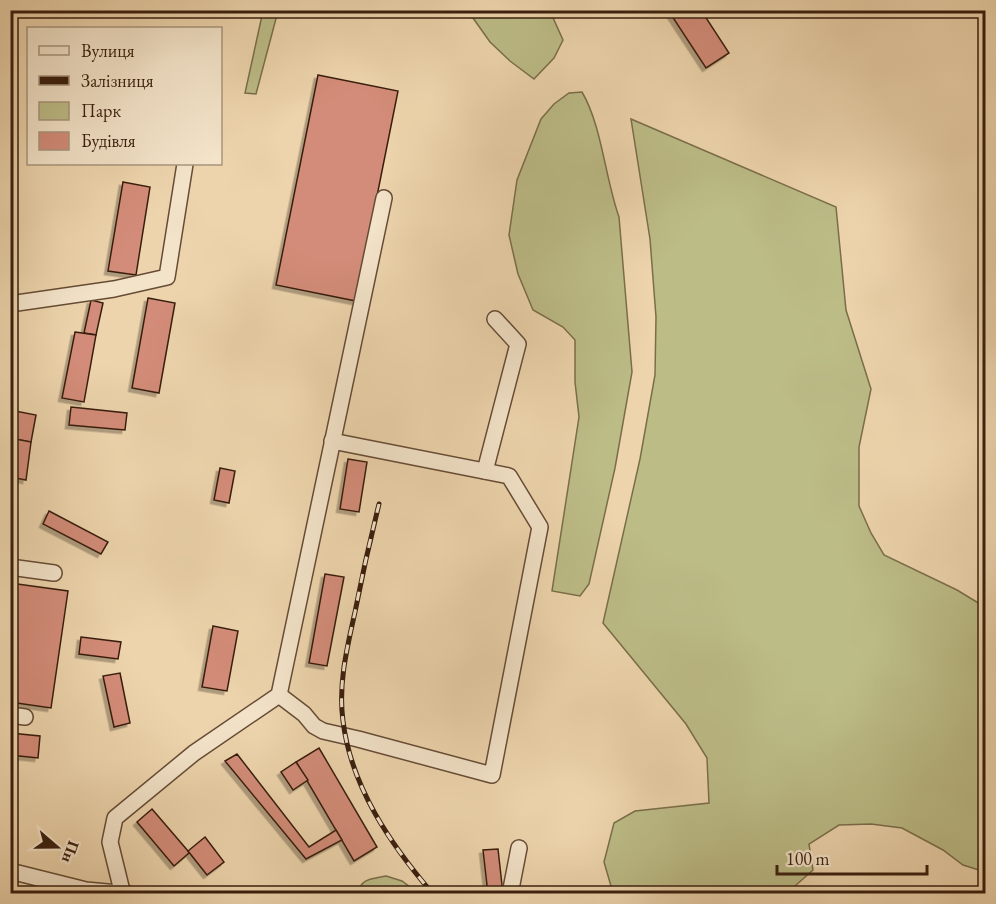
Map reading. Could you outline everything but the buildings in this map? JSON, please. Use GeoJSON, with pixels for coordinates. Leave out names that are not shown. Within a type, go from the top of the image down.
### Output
{"type":"FeatureCollection","features":[{"type":"Feature","properties":{"kind":"street"},"geometry":{"type":"LineString","coordinates":[[10,304],[114,289],[167,277],[185,165]]}},
{"type":"Feature","properties":{"kind":"street"},"geometry":{"type":"LineString","coordinates":[[10,871],[86,890],[125,892],[110,842],[115,818],[194,753],[279,695],[384,198]]}},
{"type":"Feature","properties":{"kind":"street"},"geometry":{"type":"LineString","coordinates":[[485,471],[518,344],[495,319]]}},
{"type":"Feature","properties":{"kind":"street"},"geometry":{"type":"LineString","coordinates":[[279,695],[304,714],[314,726],[323,731],[358,738],[492,775],[540,527],[509,477],[332,441]]}},
{"type":"Feature","properties":{"kind":"street"},"geometry":{"type":"LineString","coordinates":[[10,567],[54,573]]}},
{"type":"Feature","properties":{"kind":"street"},"geometry":{"type":"LineString","coordinates":[[510,894],[519,848]]}},
{"type":"Feature","properties":{"kind":"green space"},"geometry":{"type":"Polygon","coordinates":[[[263,11],[278,11],[256,94],[245,93],[263,11]]]}},
{"type":"Feature","properties":{"kind":"green space"},"geometry":{"type":"Polygon","coordinates":[[[446,11],[550,11],[563,40],[554,58],[534,79],[490,42],[473,18],[446,11]]]}},
{"type":"Feature","properties":{"kind":"green space"},"geometry":{"type":"Polygon","coordinates":[[[582,92],[599,136],[619,217],[632,372],[615,468],[589,584],[580,596],[552,591],[579,417],[575,382],[575,340],[563,327],[533,310],[518,274],[509,235],[517,180],[541,119],[554,104],[569,93],[582,92]]]}},
{"type":"Feature","properties":{"kind":"green space"},"geometry":{"type":"Polygon","coordinates":[[[631,119],[836,207],[846,310],[871,389],[859,447],[859,506],[884,555],[957,590],[985,607],[985,870],[963,865],[943,850],[902,828],[871,824],[839,825],[809,844],[813,870],[787,893],[613,893],[604,862],[614,823],[635,811],[709,803],[707,758],[686,724],[603,623],[640,459],[655,375],[656,317],[650,239],[631,119]]]}},
{"type":"Feature","properties":{"kind":"green space"},"geometry":{"type":"Polygon","coordinates":[[[386,876],[402,881],[418,893],[358,893],[364,882],[386,876]]]}},
{"type":"Feature","properties":{"kind":"railway"},"geometry":{"type":"LineString","coordinates":[[379,504],[346,653],[342,680],[343,721],[347,745],[355,769],[375,814],[402,856],[433,894]]}}]}
